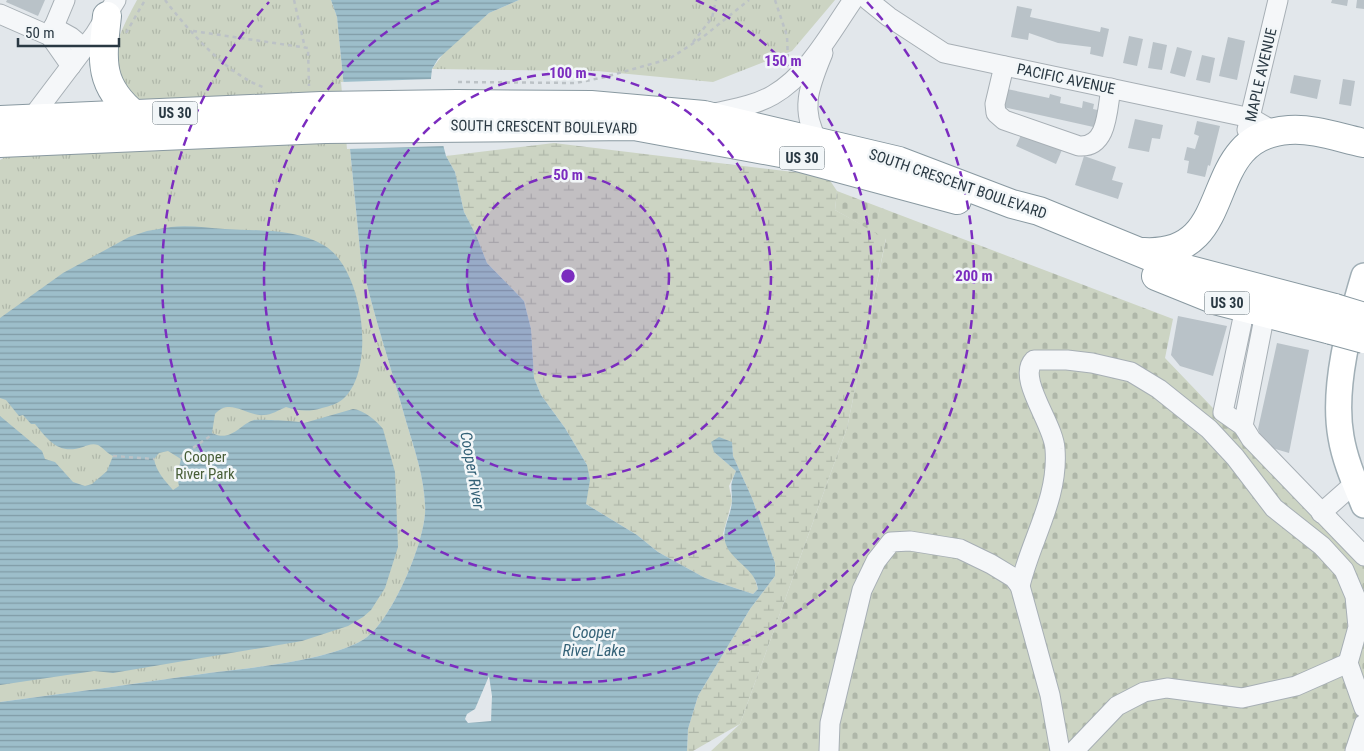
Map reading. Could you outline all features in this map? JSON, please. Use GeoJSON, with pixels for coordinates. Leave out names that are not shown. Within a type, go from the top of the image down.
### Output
{"type":"FeatureCollection","features":[{"type":"Feature","properties":{"kind":"highway"},"geometry":{"type":"LineString","coordinates":[[111,8],[103,53],[104,71],[110,87],[123,105],[135,115]]}},
{"type":"Feature","properties":{"kind":"highway","name":"SOUTH CRESCENT BOULEVARD"},"geometry":{"type":"LineString","coordinates":[[30,120],[318,107],[457,104],[592,105],[704,115],[900,161],[1012,204],[1039,211],[1106,240],[1132,258]]}},
{"type":"Feature","properties":{"kind":"highway","name":"SOUTH CRESCENT BOULEVARD"},"geometry":{"type":"LineString","coordinates":[[457,104],[634,126],[786,154],[996,211],[1132,258]]}},
{"type":"Feature","properties":{"kind":"highway","name":"SOUTH CRESCENT BOULEVARD"},"geometry":{"type":"LineString","coordinates":[[0,138],[318,107]]}},
{"type":"Feature","properties":{"kind":"highway"},"geometry":{"type":"LineString","coordinates":[[0,138],[30,120]]}},
{"type":"Feature","properties":{"kind":"highway"},"geometry":{"type":"LineString","coordinates":[[1132,258],[1161,253],[1185,245],[1202,228],[1231,165],[1242,150],[1265,134],[1302,130],[1364,143]]}},
{"type":"Feature","properties":{"kind":"highway"},"geometry":{"type":"LineString","coordinates":[[1337,138],[1364,155]]}},
{"type":"Feature","properties":{"kind":"highway"},"geometry":{"type":"LineString","coordinates":[[1213,206],[1208,234],[1209,258],[1213,266],[1226,280]]}},
{"type":"Feature","properties":{"kind":"highway","name":"US 30"},"geometry":{"type":"LineString","coordinates":[[1132,258],[1171,265],[1226,280],[1333,319],[1364,339]]}},
{"type":"Feature","properties":{"kind":"highway","name":"US 30"},"geometry":{"type":"LineString","coordinates":[[1132,258],[1218,301],[1255,311],[1333,319],[1364,316]]}},
{"type":"Feature","properties":{"kind":"main road"},"geometry":{"type":"LineString","coordinates":[[1364,276],[1345,354],[1340,407],[1340,435],[1364,505]]}},
{"type":"Feature","properties":{"kind":"street"},"geometry":{"type":"LineString","coordinates":[[51,31],[64,0]]}},
{"type":"Feature","properties":{"kind":"street"},"geometry":{"type":"LineString","coordinates":[[704,115],[749,106],[774,95],[800,72],[853,0]]}},
{"type":"Feature","properties":{"kind":"street","name":"PACIFIC AVENUE"},"geometry":{"type":"LineString","coordinates":[[868,0],[889,17],[944,53],[1251,118],[1275,132]]}},
{"type":"Feature","properties":{"kind":"street","name":"MAPLE AVENUE"},"geometry":{"type":"LineString","coordinates":[[1242,150],[1278,0]]}},
{"type":"Feature","properties":{"kind":"street"},"geometry":{"type":"LineString","coordinates":[[30,120],[71,66],[111,8]]}},
{"type":"Feature","properties":{"kind":"street"},"geometry":{"type":"LineString","coordinates":[[0,14],[71,37],[84,48]]}},
{"type":"Feature","properties":{"kind":"street"},"geometry":{"type":"LineString","coordinates":[[51,31],[71,66]]}},
{"type":"Feature","properties":{"kind":"street"},"geometry":{"type":"LineString","coordinates":[[818,141],[808,120],[807,107],[814,77],[829,35]]}},
{"type":"Feature","properties":{"kind":"street"},"geometry":{"type":"LineString","coordinates":[[1004,66],[995,104],[996,113],[1004,120],[1079,146],[1089,147],[1098,141],[1104,127],[1111,88]]}},
{"type":"Feature","properties":{"kind":"street"},"geometry":{"type":"LineString","coordinates":[[1255,311],[1223,412],[1243,426],[1251,439],[1364,556]]}},
{"type":"Feature","properties":{"kind":"street"},"geometry":{"type":"LineString","coordinates":[[1020,586],[1032,547],[1044,520],[1055,471],[1055,449],[1052,431],[1031,389],[1028,372],[1030,364],[1034,360],[1067,360],[1131,372],[1159,389],[1196,418],[1235,458],[1274,508],[1322,546],[1344,570],[1351,582],[1358,612],[1356,636],[1348,663],[1364,708]]}},
{"type":"Feature","properties":{"kind":"street"},"geometry":{"type":"LineString","coordinates":[[1321,513],[1355,482]]}},
{"type":"Feature","properties":{"kind":"street"},"geometry":{"type":"LineString","coordinates":[[829,751],[830,723],[862,590],[876,561],[891,542],[910,541],[960,549],[1014,578],[1020,586],[1050,695],[1060,751]]}},
{"type":"Feature","properties":{"kind":"street"},"geometry":{"type":"LineString","coordinates":[[1074,751],[1117,706],[1144,692],[1167,688],[1242,698],[1296,686],[1348,663]]}},
{"type":"Feature","properties":{"kind":"street"},"geometry":{"type":"LineString","coordinates":[[1355,751],[1364,724]]}},
{"type":"Feature","properties":{"kind":"path"},"geometry":{"type":"LineString","coordinates":[[122,40],[145,0]]}},
{"type":"Feature","properties":{"kind":"path"},"geometry":{"type":"LineString","coordinates":[[165,0],[208,50],[251,83],[268,89]]}},
{"type":"Feature","properties":{"kind":"path"},"geometry":{"type":"LineString","coordinates":[[294,0],[305,48]]}},
{"type":"Feature","properties":{"kind":"path"},"geometry":{"type":"LineString","coordinates":[[691,44],[712,18],[716,0]]}},
{"type":"Feature","properties":{"kind":"path"},"geometry":{"type":"LineString","coordinates":[[457,104],[576,83],[669,59],[749,0]]}},
{"type":"Feature","properties":{"kind":"path"},"geometry":{"type":"LineString","coordinates":[[775,0],[787,36],[789,57],[787,66]]}},
{"type":"Feature","properties":{"kind":"path"},"geometry":{"type":"LineString","coordinates":[[192,31],[308,48],[318,107]]}},
{"type":"Feature","properties":{"kind":"path"},"geometry":{"type":"LineString","coordinates":[[180,457],[213,434]]}},
{"type":"Feature","properties":{"kind":"path"},"geometry":{"type":"LineString","coordinates":[[113,456],[154,459]]}},
{"type":"Feature","properties":{"kind":"green space","name":"Cooper River Park"},"geometry":{"type":"Polygon","coordinates":[[[137,0],[331,0],[337,17],[361,260],[423,483],[425,505],[421,536],[407,576],[387,613],[367,637],[353,645],[335,652],[291,662],[0,702],[0,160],[128,87],[115,71],[113,61],[117,43],[137,0]]]}},
{"type":"Feature","properties":{"kind":"green space"},"geometry":{"type":"Polygon","coordinates":[[[519,0],[835,0],[792,51],[713,82],[597,71],[432,69],[446,50],[489,13],[519,0]]]}},
{"type":"Feature","properties":{"kind":"green space"},"geometry":{"type":"Polygon","coordinates":[[[554,143],[827,176],[837,191],[835,210],[886,238],[847,428],[740,724],[693,751],[687,751],[688,729],[698,696],[750,609],[775,576],[775,563],[752,498],[733,456],[732,442],[714,452],[736,471],[729,486],[732,501],[723,534],[753,574],[758,589],[753,594],[705,578],[658,552],[637,535],[586,504],[587,465],[565,428],[541,395],[534,378],[531,329],[524,301],[487,263],[464,212],[455,172],[446,156],[554,143]]]}},
{"type":"Feature","properties":{"kind":"green space"},"geometry":{"type":"Polygon","coordinates":[[[837,191],[1173,319],[1165,358],[1364,566],[1364,751],[711,751],[740,724],[847,428],[886,239],[835,210],[837,191]]]}},
{"type":"Feature","properties":{"kind":"water","name":"Cooper River Lake"},"geometry":{"type":"Polygon","coordinates":[[[331,0],[519,0],[489,13],[438,59],[432,69],[432,102],[446,156],[455,172],[464,212],[487,263],[524,301],[531,329],[534,378],[541,395],[565,428],[587,465],[590,480],[586,504],[637,535],[658,552],[705,578],[753,594],[758,589],[754,578],[731,553],[724,533],[731,508],[732,483],[736,471],[714,452],[711,442],[719,437],[732,442],[733,456],[752,498],[775,563],[775,576],[750,609],[698,696],[688,729],[687,751],[0,751],[0,702],[291,662],[335,652],[367,637],[377,627],[398,595],[407,576],[421,536],[424,519],[423,483],[361,260],[337,17],[331,0]],[[489,676],[475,709],[467,714],[465,719],[468,723],[491,721],[492,696],[489,676]]]}},
{"type":"Feature","properties":{"kind":"water","name":"Cooper River Park"},"geometry":{"type":"Polygon","coordinates":[[[184,226],[289,233],[313,240],[325,246],[338,258],[349,275],[361,320],[360,366],[354,385],[341,401],[313,410],[304,411],[286,407],[272,413],[258,415],[233,407],[221,409],[215,414],[212,433],[225,436],[254,420],[304,423],[353,409],[361,411],[374,419],[383,429],[395,472],[398,547],[385,588],[371,610],[363,617],[348,626],[302,641],[113,673],[94,671],[0,685],[0,416],[42,451],[45,459],[55,462],[73,482],[85,486],[92,484],[107,471],[113,456],[96,444],[75,449],[61,448],[55,445],[35,424],[31,424],[23,415],[19,416],[6,400],[0,398],[0,318],[63,273],[129,237],[147,231],[184,226]],[[168,451],[159,453],[154,459],[159,472],[173,490],[179,486],[177,476],[181,459],[168,451]]]}},
{"type":"Feature","properties":{"kind":"pier"},"geometry":{"type":"Polygon","coordinates":[[[433,79],[435,102],[446,146],[347,149],[341,82],[433,79]]]}},
{"type":"Feature","properties":{"kind":"building"},"geometry":{"type":"Polygon","coordinates":[[[7,0],[45,0],[38,16],[6,2],[7,0]]]}},
{"type":"Feature","properties":{"kind":"building"},"geometry":{"type":"Polygon","coordinates":[[[1332,0],[1348,0],[1347,6],[1331,3],[1332,0]]]}},
{"type":"Feature","properties":{"kind":"building"},"geometry":{"type":"Polygon","coordinates":[[[1357,0],[1364,0],[1364,9],[1356,8],[1357,0]]]}},
{"type":"Feature","properties":{"kind":"building"},"geometry":{"type":"Polygon","coordinates":[[[1017,6],[1032,9],[1030,17],[1100,32],[1101,27],[1109,29],[1103,57],[1090,54],[1091,47],[1058,43],[1029,33],[1028,40],[1011,37],[1017,6]]]}},
{"type":"Feature","properties":{"kind":"building"},"geometry":{"type":"Polygon","coordinates":[[[1129,36],[1143,39],[1137,66],[1123,63],[1129,36]]]}},
{"type":"Feature","properties":{"kind":"building"},"geometry":{"type":"Polygon","coordinates":[[[1228,37],[1245,41],[1237,80],[1219,76],[1228,37]]]}},
{"type":"Feature","properties":{"kind":"building"},"geometry":{"type":"Polygon","coordinates":[[[1153,42],[1167,45],[1162,70],[1148,68],[1153,42]]]}},
{"type":"Feature","properties":{"kind":"building"},"geometry":{"type":"Polygon","coordinates":[[[1177,47],[1192,51],[1185,77],[1170,73],[1177,47]]]}},
{"type":"Feature","properties":{"kind":"building"},"geometry":{"type":"Polygon","coordinates":[[[1202,55],[1215,58],[1210,83],[1196,80],[1202,55]]]}},
{"type":"Feature","properties":{"kind":"building"},"geometry":{"type":"Polygon","coordinates":[[[1294,75],[1321,80],[1317,99],[1290,93],[1294,75]]]}},
{"type":"Feature","properties":{"kind":"building"},"geometry":{"type":"Polygon","coordinates":[[[1343,79],[1355,81],[1351,106],[1339,104],[1343,79]]]}},
{"type":"Feature","properties":{"kind":"building"},"geometry":{"type":"Polygon","coordinates":[[[1007,89],[1049,98],[1050,94],[1061,97],[1060,103],[1082,108],[1083,101],[1094,104],[1093,109],[1102,111],[1098,128],[1003,107],[1007,89]]]}},
{"type":"Feature","properties":{"kind":"building"},"geometry":{"type":"Polygon","coordinates":[[[1135,119],[1163,125],[1160,139],[1152,138],[1149,152],[1128,148],[1135,119]]]}},
{"type":"Feature","properties":{"kind":"building"},"geometry":{"type":"Polygon","coordinates":[[[1197,121],[1220,126],[1210,166],[1208,165],[1205,177],[1187,173],[1189,161],[1184,160],[1187,147],[1195,149],[1199,136],[1194,134],[1197,121]]]}},
{"type":"Feature","properties":{"kind":"building"},"geometry":{"type":"Polygon","coordinates":[[[1022,133],[1064,145],[1056,164],[1016,146],[1022,133]]]}},
{"type":"Feature","properties":{"kind":"building"},"geometry":{"type":"Polygon","coordinates":[[[1084,156],[1116,167],[1112,180],[1123,183],[1118,199],[1075,185],[1084,156]]]}},
{"type":"Feature","properties":{"kind":"building"},"geometry":{"type":"Polygon","coordinates":[[[1178,316],[1227,326],[1213,376],[1180,366],[1171,355],[1178,316]]]}},
{"type":"Feature","properties":{"kind":"building"},"geometry":{"type":"Polygon","coordinates":[[[1277,343],[1309,350],[1289,453],[1272,448],[1261,437],[1258,429],[1277,343]]]}},
{"type":"Feature","properties":{"kind":"water label","name":"Cooper River"},"geometry":{"type":"Point","coordinates":[473,470]}}]}
